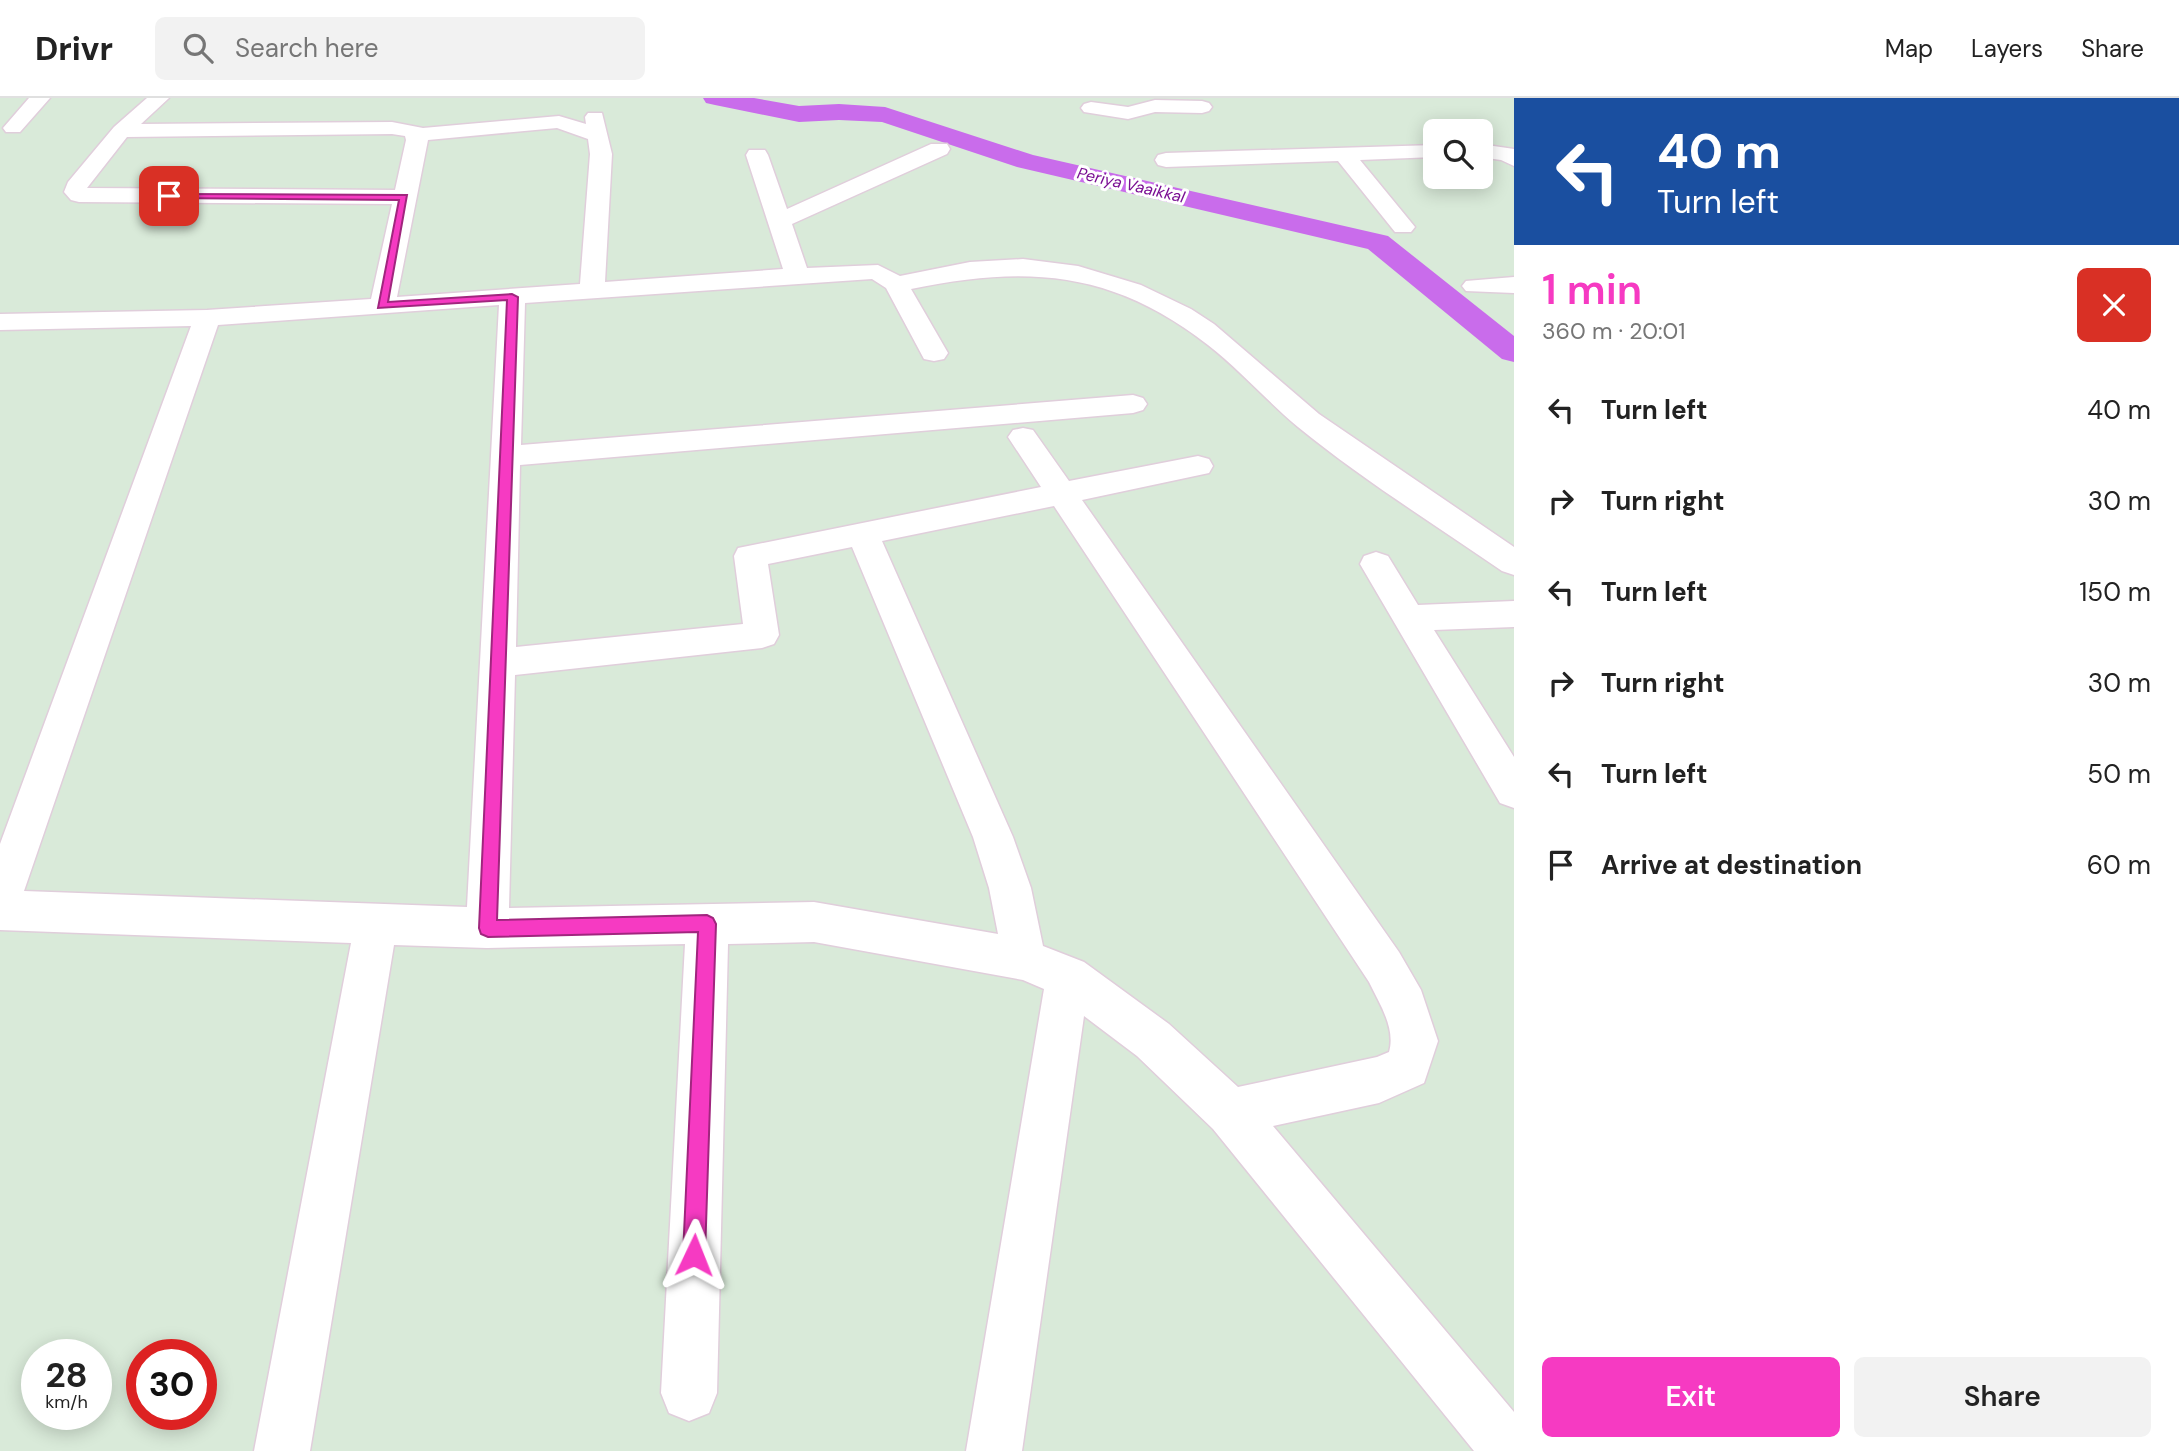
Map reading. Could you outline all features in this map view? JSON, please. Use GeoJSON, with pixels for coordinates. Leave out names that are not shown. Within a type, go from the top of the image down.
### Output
{"type":"FeatureCollection","features":[{"type":"Feature","properties":{"kind":"street"},"geometry":{"type":"LineString","coordinates":[[13,128],[40,98]]}},
{"type":"Feature","properties":{"kind":"street"},"geometry":{"type":"LineString","coordinates":[[159,98],[121,131],[76,187],[75,192],[79,195],[404,197]]}},
{"type":"Feature","properties":{"kind":"street"},"geometry":{"type":"LineString","coordinates":[[1091,108],[1128,114],[1154,106],[1203,103],[1200,111],[1232,158]]}},
{"type":"Feature","properties":{"kind":"street"},"geometry":{"type":"LineString","coordinates":[[417,135],[559,122],[597,126],[601,154],[600,193],[592,291]]}},
{"type":"Feature","properties":{"kind":"street"},"geometry":{"type":"LineString","coordinates":[[121,131],[392,128],[414,131],[417,135]]}},
{"type":"Feature","properties":{"kind":"street"},"geometry":{"type":"LineString","coordinates":[[382,306],[417,135]]}},
{"type":"Feature","properties":{"kind":"street"},"geometry":{"type":"LineString","coordinates":[[779,220],[939,149]]}},
{"type":"Feature","properties":{"kind":"street"},"geometry":{"type":"LineString","coordinates":[[1166,160],[1423,151]]}},
{"type":"Feature","properties":{"kind":"street"},"geometry":{"type":"LineString","coordinates":[[1493,152],[1507,154],[1514,159]]}},
{"type":"Feature","properties":{"kind":"street"},"geometry":{"type":"LineString","coordinates":[[1343,154],[1402,227]]}},
{"type":"Feature","properties":{"kind":"street"},"geometry":{"type":"LineString","coordinates":[[757,155],[798,276]]}},
{"type":"Feature","properties":{"kind":"street"},"geometry":{"type":"LineString","coordinates":[[896,284],[992,267],[1043,267],[1088,276],[1148,297],[1204,329],[1248,365],[1293,408],[1334,440],[1514,563]]}},
{"type":"Feature","properties":{"kind":"street"},"geometry":{"type":"LineString","coordinates":[[0,322],[207,318],[865,271],[878,272],[896,284],[934,352]]}},
{"type":"Feature","properties":{"kind":"street"},"geometry":{"type":"LineString","coordinates":[[1475,286],[1514,285]]}},
{"type":"Feature","properties":{"kind":"street"},"geometry":{"type":"LineString","coordinates":[[488,928],[512,297]]}},
{"type":"Feature","properties":{"kind":"street"},"geometry":{"type":"LineString","coordinates":[[0,901],[207,318]]}},
{"type":"Feature","properties":{"kind":"street"},"geometry":{"type":"LineString","coordinates":[[506,456],[1133,404]]}},
{"type":"Feature","properties":{"kind":"street"},"geometry":{"type":"LineString","coordinates":[[1023,437],[1384,967],[1405,1006],[1415,1041],[1408,1067],[1379,1080],[1230,1112]]}},
{"type":"Feature","properties":{"kind":"street"},"geometry":{"type":"LineString","coordinates":[[498,663],[762,635],[750,556],[1198,466]]}},
{"type":"Feature","properties":{"kind":"street"},"geometry":{"type":"LineString","coordinates":[[863,534],[1046,968],[994,1451]]}},
{"type":"Feature","properties":{"kind":"street"},"geometry":{"type":"LineString","coordinates":[[1377,564],[1514,791]]}},
{"type":"Feature","properties":{"kind":"street"},"geometry":{"type":"LineString","coordinates":[[1409,618],[1514,614]]}},
{"type":"Feature","properties":{"kind":"street"},"geometry":{"type":"LineString","coordinates":[[0,910],[488,928],[814,922],[1046,968],[1153,1040],[1230,1112],[1510,1451]]}},
{"type":"Feature","properties":{"kind":"street"},"geometry":{"type":"LineString","coordinates":[[282,1451],[376,924]]}},
{"type":"Feature","properties":{"kind":"street"},"geometry":{"type":"LineString","coordinates":[[689,1394],[707,924]]}},
{"type":"Feature","properties":{"kind":"waterway","name":"Periya Vaaikkal"},"geometry":{"type":"LineString","coordinates":[[715,98],[799,114],[839,112],[885,115],[1026,161],[1378,242],[1514,352]]}},
{"type":"Feature","properties":{"kind":"route"},"geometry":{"type":"LineString","coordinates":[[169,196],[404,197],[382,306],[512,297],[488,928],[707,924],[694,1255]]}}]}
